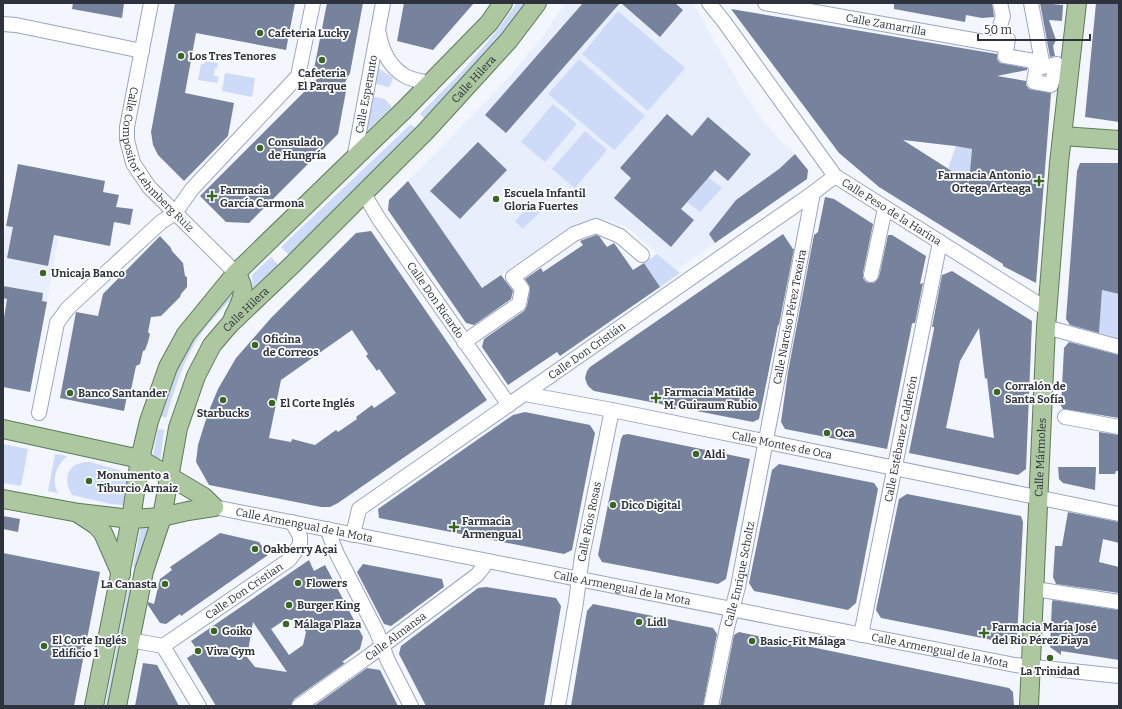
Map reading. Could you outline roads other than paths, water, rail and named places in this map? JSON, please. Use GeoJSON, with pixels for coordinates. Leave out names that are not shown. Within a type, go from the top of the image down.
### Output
{"type":"FeatureCollection","features":[{"type":"Feature","properties":{"kind":"main road"},"geometry":{"type":"LineString","coordinates":[[94,706],[121,574],[140,458],[149,421],[168,367],[186,334],[236,273],[405,109],[489,23],[503,3]]}},
{"type":"Feature","properties":{"kind":"main road","name":"Calle Hilera"},"geometry":{"type":"LineString","coordinates":[[117,706],[144,571],[162,517],[178,428],[196,376],[212,345],[230,324],[269,288],[426,131],[509,40],[537,3]]}},
{"type":"Feature","properties":{"kind":"main road","name":"Calle Mármoles"},"geometry":{"type":"LineString","coordinates":[[1029,706],[1047,318],[1062,136],[1078,3]]}},
{"type":"Feature","properties":{"kind":"main road"},"geometry":{"type":"LineString","coordinates":[[1062,136],[1119,140]]}},
{"type":"Feature","properties":{"kind":"main road"},"geometry":{"type":"LineString","coordinates":[[230,324],[243,298],[243,283],[236,273]]}},
{"type":"Feature","properties":{"kind":"main road"},"geometry":{"type":"LineString","coordinates":[[3,429],[140,458],[204,497],[214,507]]}},
{"type":"Feature","properties":{"kind":"main road","name":"Calle Armengual de la Mota"},"geometry":{"type":"LineString","coordinates":[[3,500],[23,502],[78,514],[131,519],[162,517],[214,507]]}},
{"type":"Feature","properties":{"kind":"main road","name":"Calle Armengual de la Mota"},"geometry":{"type":"LineString","coordinates":[[78,514],[96,525],[103,533],[121,574]]}},
{"type":"Feature","properties":{"kind":"street","name":"Calle Compositor Lehmberg Ruiz"},"geometry":{"type":"LineString","coordinates":[[151,3],[127,127],[127,140],[133,163],[150,187],[236,273]]}},
{"type":"Feature","properties":{"kind":"street"},"geometry":{"type":"LineString","coordinates":[[39,413],[57,323],[68,308],[160,222],[175,213],[192,188],[298,76],[313,3]]}},
{"type":"Feature","properties":{"kind":"street","name":"Calle Esperanto"},"geometry":{"type":"LineString","coordinates":[[354,159],[383,3]]}},
{"type":"Feature","properties":{"kind":"street","name":"Calle Peso de la Harina"},"geometry":{"type":"LineString","coordinates":[[709,3],[835,176],[940,242],[1047,318],[1119,347]]}},
{"type":"Feature","properties":{"kind":"street","name":"Calle Zamarrilla"},"geometry":{"type":"LineString","coordinates":[[765,3],[1007,46]]}},
{"type":"Feature","properties":{"kind":"street"},"geometry":{"type":"LineString","coordinates":[[1000,3],[1003,16],[998,33],[1001,38],[1008,39],[1005,56],[1034,61],[1036,70],[1034,82],[1051,85],[1057,64],[1043,67],[1031,3]]}},
{"type":"Feature","properties":{"kind":"street"},"geometry":{"type":"LineString","coordinates":[[3,24],[142,51]]}},
{"type":"Feature","properties":{"kind":"street","name":"Calle Esperanto"},"geometry":{"type":"LineString","coordinates":[[378,30],[381,48],[391,64],[406,76],[429,83]]}},
{"type":"Feature","properties":{"kind":"street","name":"Calle Don Cristián"},"geometry":{"type":"LineString","coordinates":[[353,535],[359,509],[813,193],[835,176]]}},
{"type":"Feature","properties":{"kind":"street","name":"Calle Narciso Pérez Texeira"},"geometry":{"type":"LineString","coordinates":[[767,442],[813,193]]}},
{"type":"Feature","properties":{"kind":"street","name":"Calle Don Ricardo"},"geometry":{"type":"LineString","coordinates":[[364,194],[379,219],[509,405]]}},
{"type":"Feature","properties":{"kind":"street"},"geometry":{"type":"LineString","coordinates":[[871,275],[885,208]]}},
{"type":"Feature","properties":{"kind":"street"},"geometry":{"type":"LineString","coordinates":[[464,342],[519,304],[522,289],[513,277],[574,234],[596,226],[620,236],[642,255]]}},
{"type":"Feature","properties":{"kind":"street","name":"Calle Estébanez Calderón"},"geometry":{"type":"LineString","coordinates":[[861,635],[940,242]]}},
{"type":"Feature","properties":{"kind":"street","name":"Calle Montes de Oca"},"geometry":{"type":"LineString","coordinates":[[525,394],[612,410],[1119,514]]}},
{"type":"Feature","properties":{"kind":"street","name":"Calle Ríos Rosas"},"geometry":{"type":"LineString","coordinates":[[558,706],[582,556],[612,410]]}},
{"type":"Feature","properties":{"kind":"street"},"geometry":{"type":"LineString","coordinates":[[1065,417],[1119,427]]}},
{"type":"Feature","properties":{"kind":"street","name":"Calle Enrique Scholtz"},"geometry":{"type":"LineString","coordinates":[[711,706],[738,587],[767,442]]}},
{"type":"Feature","properties":{"kind":"street","name":"Calle Armengual de la Mota"},"geometry":{"type":"LineString","coordinates":[[214,507],[1015,665],[1119,676]]}},
{"type":"Feature","properties":{"kind":"street","name":"Calle Don Cristian"},"geometry":{"type":"LineString","coordinates":[[163,646],[289,560],[300,545],[300,536],[292,522]]}},
{"type":"Feature","properties":{"kind":"street"},"geometry":{"type":"LineString","coordinates":[[327,529],[337,554],[377,632],[388,661],[411,706]]}},
{"type":"Feature","properties":{"kind":"street","name":"Calle Almansa"},"geometry":{"type":"LineString","coordinates":[[299,706],[476,575],[488,561]]}},
{"type":"Feature","properties":{"kind":"street"},"geometry":{"type":"LineString","coordinates":[[1035,589],[1119,602]]}},
{"type":"Feature","properties":{"kind":"street"},"geometry":{"type":"LineString","coordinates":[[130,640],[163,646],[198,706]]}},
{"type":"Feature","properties":{"kind":"place","name":"Cafeteria Lucky"},"geometry":{"type":"Point","coordinates":[260,33]}},
{"type":"Feature","properties":{"kind":"place","name":"Los Tres Tenores"},"geometry":{"type":"Point","coordinates":[181,56]}},
{"type":"Feature","properties":{"kind":"place","name":"Cafeteria El Parque"},"geometry":{"type":"Point","coordinates":[322,60]}},
{"type":"Feature","properties":{"kind":"place","name":"Consulado de Hungría"},"geometry":{"type":"Point","coordinates":[260,148]}},
{"type":"Feature","properties":{"kind":"place","name":"Farmacia Antonio Ortega Arteaga"},"geometry":{"type":"Point","coordinates":[1039,181]}},
{"type":"Feature","properties":{"kind":"place","name":"Farmacia García Carmona"},"geometry":{"type":"Point","coordinates":[212,196]}},
{"type":"Feature","properties":{"kind":"place","name":"Escuela Infantil Gloria Fuertes"},"geometry":{"type":"Point","coordinates":[496,199]}},
{"type":"Feature","properties":{"kind":"place","name":"Unicaja Banco"},"geometry":{"type":"Point","coordinates":[43,273]}},
{"type":"Feature","properties":{"kind":"place","name":"Oficina de Correos"},"geometry":{"type":"Point","coordinates":[255,345]}},
{"type":"Feature","properties":{"kind":"place","name":"Corralón de Santa Sofía"},"geometry":{"type":"Point","coordinates":[997,392]}},
{"type":"Feature","properties":{"kind":"place","name":"Banco Santander"},"geometry":{"type":"Point","coordinates":[70,393]}},
{"type":"Feature","properties":{"kind":"place","name":"Farmacia Matilde M. Guiraum Rubio"},"geometry":{"type":"Point","coordinates":[656,398]}},
{"type":"Feature","properties":{"kind":"place","name":"Starbucks"},"geometry":{"type":"Point","coordinates":[223,400]}},
{"type":"Feature","properties":{"kind":"place","name":"El Corte Inglés"},"geometry":{"type":"Point","coordinates":[272,403]}},
{"type":"Feature","properties":{"kind":"place","name":"Oca"},"geometry":{"type":"Point","coordinates":[827,433]}},
{"type":"Feature","properties":{"kind":"place","name":"Aldi"},"geometry":{"type":"Point","coordinates":[696,454]}},
{"type":"Feature","properties":{"kind":"place","name":"Monumento a Tiburcio Arnaiz"},"geometry":{"type":"Point","coordinates":[89,481]}},
{"type":"Feature","properties":{"kind":"place","name":"Dico Digital"},"geometry":{"type":"Point","coordinates":[613,505]}},
{"type":"Feature","properties":{"kind":"place","name":"Farmacia Armengual"},"geometry":{"type":"Point","coordinates":[454,527]}},
{"type":"Feature","properties":{"kind":"place","name":"Oakberry Açai"},"geometry":{"type":"Point","coordinates":[255,549]}},
{"type":"Feature","properties":{"kind":"place","name":"Flowers"},"geometry":{"type":"Point","coordinates":[298,583]}},
{"type":"Feature","properties":{"kind":"place","name":"La Canasta"},"geometry":{"type":"Point","coordinates":[165,584]}},
{"type":"Feature","properties":{"kind":"place","name":"Burger King"},"geometry":{"type":"Point","coordinates":[289,605]}},
{"type":"Feature","properties":{"kind":"place","name":"Lidl"},"geometry":{"type":"Point","coordinates":[639,622]}},
{"type":"Feature","properties":{"kind":"place","name":"Málaga Plaza"},"geometry":{"type":"Point","coordinates":[286,624]}},
{"type":"Feature","properties":{"kind":"place","name":"Goiko"},"geometry":{"type":"Point","coordinates":[214,631]}},
{"type":"Feature","properties":{"kind":"place","name":"Farmacia María José del Rio Pérez Piaya"},"geometry":{"type":"Point","coordinates":[984,633]}},
{"type":"Feature","properties":{"kind":"place","name":"Basic-Fit Málaga"},"geometry":{"type":"Point","coordinates":[752,641]}},
{"type":"Feature","properties":{"kind":"place","name":"El Corte Inglés Edificio 1"},"geometry":{"type":"Point","coordinates":[44,646]}},
{"type":"Feature","properties":{"kind":"place","name":"Viva Gym"},"geometry":{"type":"Point","coordinates":[198,651]}},
{"type":"Feature","properties":{"kind":"place","name":"La Trinidad"},"geometry":{"type":"Point","coordinates":[1050,658]}}]}
